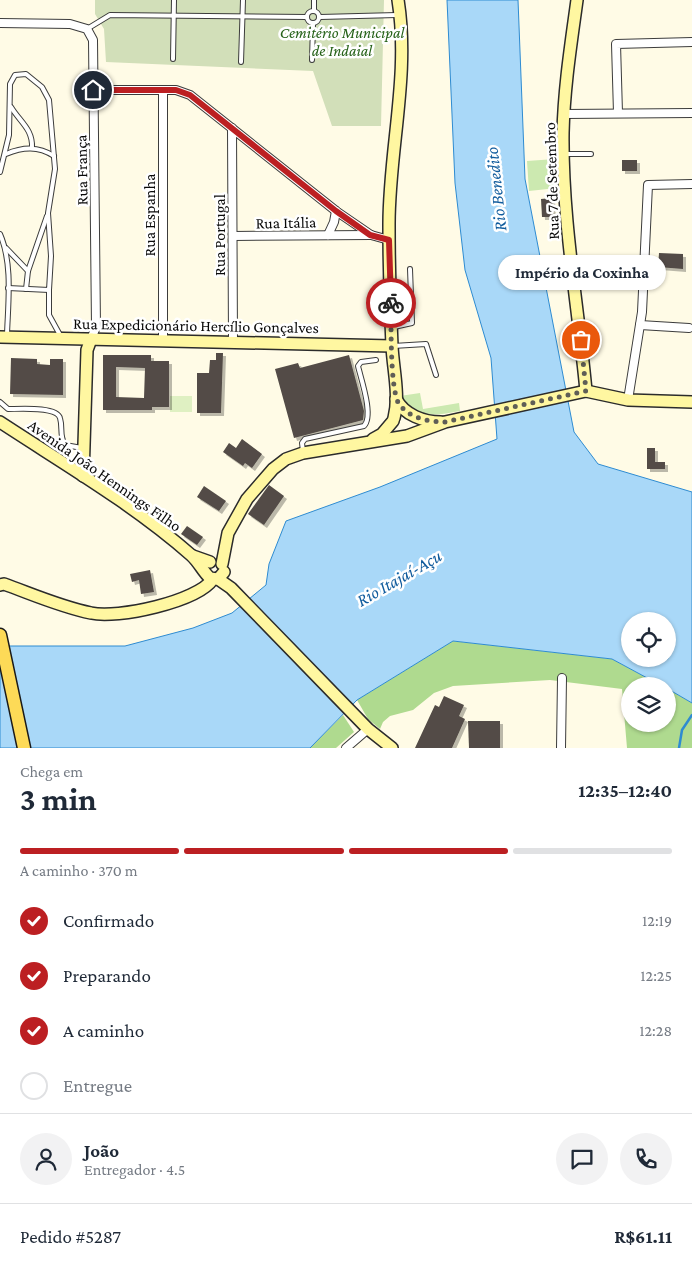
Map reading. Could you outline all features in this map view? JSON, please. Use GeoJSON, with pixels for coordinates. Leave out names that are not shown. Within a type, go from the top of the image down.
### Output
{"type":"FeatureCollection","features":[{"type":"Feature","properties":{"kind":"main road"},"geometry":{"type":"LineString","coordinates":[[398,0],[401,14],[403,71],[392,169],[389,240],[391,328],[396,399],[394,420],[396,433],[409,434]]}},
{"type":"Feature","properties":{"kind":"main road","name":"Rua 7 de Setembro"},"geometry":{"type":"LineString","coordinates":[[577,0],[564,114],[564,154],[571,262],[586,391]]}},
{"type":"Feature","properties":{"kind":"main road","name":"Rua Expedicionário Hercílio Gonçalves"},"geometry":{"type":"LineString","coordinates":[[3,338],[92,338],[392,346]]}},
{"type":"Feature","properties":{"kind":"main road"},"geometry":{"type":"LineString","coordinates":[[84,476],[87,350],[92,338]]}},
{"type":"Feature","properties":{"kind":"main road"},"geometry":{"type":"LineString","coordinates":[[0,586],[4,584],[86,612],[110,614],[182,600],[205,589],[240,510],[260,481],[280,463],[303,452],[409,434],[445,422],[586,391],[628,400],[692,402]]}},
{"type":"Feature","properties":{"kind":"main road"},"geometry":{"type":"LineString","coordinates":[[396,399],[411,414],[416,424],[409,434]]}},
{"type":"Feature","properties":{"kind":"main road"},"geometry":{"type":"LineString","coordinates":[[367,442],[382,434],[400,413],[411,414],[429,421],[445,422]]}},
{"type":"Feature","properties":{"kind":"main road","name":"Avenida João Hennings Filho"},"geometry":{"type":"LineString","coordinates":[[0,422],[84,476],[191,555],[215,570],[368,729]]}},
{"type":"Feature","properties":{"kind":"main road"},"geometry":{"type":"LineString","coordinates":[[0,638],[24,748]]}},
{"type":"Feature","properties":{"kind":"main road"},"geometry":{"type":"LineString","coordinates":[[368,729],[392,748]]}},
{"type":"Feature","properties":{"kind":"street"},"geometry":{"type":"LineString","coordinates":[[0,23],[70,24],[87,29]]}},
{"type":"Feature","properties":{"kind":"street","name":"Rua França"},"geometry":{"type":"LineString","coordinates":[[87,29],[93,40],[96,328],[92,338]]}},
{"type":"Feature","properties":{"kind":"street"},"geometry":{"type":"LineString","coordinates":[[618,113],[616,44],[692,42]]}},
{"type":"Feature","properties":{"kind":"street"},"geometry":{"type":"LineString","coordinates":[[93,90],[176,90],[190,95],[336,211],[370,235],[389,240]]}},
{"type":"Feature","properties":{"kind":"street","name":"Rua Espanha"},"geometry":{"type":"LineString","coordinates":[[162,340],[163,90]]}},
{"type":"Feature","properties":{"kind":"street"},"geometry":{"type":"LineString","coordinates":[[564,114],[692,113]]}},
{"type":"Feature","properties":{"kind":"street","name":"Rua Portugal"},"geometry":{"type":"LineString","coordinates":[[232,128],[233,342]]}},
{"type":"Feature","properties":{"kind":"street"},"geometry":{"type":"LineString","coordinates":[[628,400],[640,325],[648,185],[692,184]]}},
{"type":"Feature","properties":{"kind":"street"},"geometry":{"type":"LineString","coordinates":[[328,235],[334,222],[336,211]]}},
{"type":"Feature","properties":{"kind":"street","name":"Rua Itália"},"geometry":{"type":"LineString","coordinates":[[233,236],[370,235]]}},
{"type":"Feature","properties":{"kind":"street"},"geometry":{"type":"LineString","coordinates":[[640,325],[689,328]]}},
{"type":"Feature","properties":{"kind":"street"},"geometry":{"type":"LineString","coordinates":[[561,748],[562,678]]}},
{"type":"Feature","properties":{"kind":"street"},"geometry":{"type":"LineString","coordinates":[[346,748],[368,729]]}},
{"type":"Feature","properties":{"kind":"lane"},"geometry":{"type":"LineString","coordinates":[[173,59],[174,0]]}},
{"type":"Feature","properties":{"kind":"lane"},"geometry":{"type":"LineString","coordinates":[[241,62],[243,0]]}},
{"type":"Feature","properties":{"kind":"lane"},"geometry":{"type":"LineString","coordinates":[[314,0],[314,11],[320,17],[401,14]]}},
{"type":"Feature","properties":{"kind":"lane"},"geometry":{"type":"LineString","coordinates":[[307,17],[310,12],[314,11]]}},
{"type":"Feature","properties":{"kind":"lane"},"geometry":{"type":"LineString","coordinates":[[87,29],[110,15],[307,17]]}},
{"type":"Feature","properties":{"kind":"lane"},"geometry":{"type":"LineString","coordinates":[[307,17],[314,24]]}},
{"type":"Feature","properties":{"kind":"lane"},"geometry":{"type":"LineString","coordinates":[[312,60],[314,24],[320,17]]}},
{"type":"Feature","properties":{"kind":"lane"},"geometry":{"type":"LineString","coordinates":[[0,172],[6,154],[11,107],[10,84],[15,75],[26,74],[42,87],[49,100],[55,169],[48,214],[28,271],[26,289]]}},
{"type":"Feature","properties":{"kind":"lane"},"geometry":{"type":"LineString","coordinates":[[11,107],[28,128],[32,138],[32,148]]}},
{"type":"Feature","properties":{"kind":"lane"},"geometry":{"type":"LineString","coordinates":[[6,154],[32,148],[43,149],[54,156]]}},
{"type":"Feature","properties":{"kind":"lane"},"geometry":{"type":"LineString","coordinates":[[564,154],[591,154]]}},
{"type":"Feature","properties":{"kind":"lane"},"geometry":{"type":"LineString","coordinates":[[48,214],[51,256],[49,315],[62,338]]}},
{"type":"Feature","properties":{"kind":"lane"},"geometry":{"type":"LineString","coordinates":[[0,234],[6,248],[8,288],[3,338]]}},
{"type":"Feature","properties":{"kind":"lane"},"geometry":{"type":"LineString","coordinates":[[6,248],[28,271]]}},
{"type":"Feature","properties":{"kind":"lane"},"geometry":{"type":"LineString","coordinates":[[391,328],[412,324],[410,268]]}},
{"type":"Feature","properties":{"kind":"lane"},"geometry":{"type":"LineString","coordinates":[[8,288],[49,290]]}},
{"type":"Feature","properties":{"kind":"lane"},"geometry":{"type":"LineString","coordinates":[[392,346],[426,344],[436,374]]}},
{"type":"Feature","properties":{"kind":"lane"},"geometry":{"type":"LineString","coordinates":[[303,452],[302,443],[305,438],[364,426],[367,423],[368,412],[358,366],[361,362],[376,360]]}},
{"type":"Feature","properties":{"kind":"lane"},"geometry":{"type":"LineString","coordinates":[[0,402],[8,409],[56,412],[60,417],[61,438],[65,444],[84,448]]}},
{"type":"Feature","properties":{"kind":"green space","name":"Cemitério Municipal de Indaial"},"geometry":{"type":"Polygon","coordinates":[[[95,0],[384,0],[381,126],[332,126],[313,71],[106,62],[104,29],[95,14],[95,0]]]}},
{"type":"Feature","properties":{"kind":"green space"},"geometry":{"type":"Polygon","coordinates":[[[555,159],[557,188],[529,191],[527,161],[555,159]]]}},
{"type":"Feature","properties":{"kind":"green space"},"geometry":{"type":"Polygon","coordinates":[[[420,393],[423,409],[459,403],[460,411],[434,415],[427,414],[414,409],[400,396],[420,393]]]}},
{"type":"Feature","properties":{"kind":"green space"},"geometry":{"type":"Polygon","coordinates":[[[170,396],[192,396],[192,412],[170,412],[170,396]]]}},
{"type":"Feature","properties":{"kind":"green space"},"geometry":{"type":"Polygon","coordinates":[[[453,641],[612,659],[621,664],[621,667],[627,667],[645,677],[621,677],[621,689],[550,680],[453,686],[434,693],[413,710],[390,716],[383,722],[380,729],[368,719],[357,700],[453,641]]]}},
{"type":"Feature","properties":{"kind":"green space"},"geometry":{"type":"Polygon","coordinates":[[[676,694],[692,703],[692,748],[627,748],[626,732],[676,732],[676,694]]]}},
{"type":"Feature","properties":{"kind":"green space"},"geometry":{"type":"Polygon","coordinates":[[[343,715],[354,732],[336,748],[310,748],[343,715]]]}},
{"type":"Feature","properties":{"kind":"water"},"geometry":{"type":"Polygon","coordinates":[[[447,0],[518,0],[525,179],[574,432],[598,464],[692,492],[692,703],[676,694],[676,677],[645,677],[627,667],[676,667],[676,612],[621,612],[621,664],[612,659],[453,641],[357,700],[310,748],[0,748],[0,646],[125,646],[193,628],[232,613],[266,585],[269,564],[286,521],[380,487],[497,439],[491,358],[465,270],[455,183],[447,0]]]}},
{"type":"Feature","properties":{"kind":"building"},"geometry":{"type":"Polygon","coordinates":[[[622,160],[637,160],[637,171],[622,171],[622,160]]]}},
{"type":"Feature","properties":{"kind":"building"},"geometry":{"type":"Polygon","coordinates":[[[552,198],[553,217],[542,217],[541,199],[552,198]]]}},
{"type":"Feature","properties":{"kind":"building"},"geometry":{"type":"Polygon","coordinates":[[[659,253],[683,254],[683,269],[658,267],[659,253]]]}},
{"type":"Feature","properties":{"kind":"building"},"geometry":{"type":"Polygon","coordinates":[[[216,353],[223,353],[221,413],[197,413],[197,373],[209,373],[210,360],[216,360],[216,353]]]}},
{"type":"Feature","properties":{"kind":"building"},"geometry":{"type":"Polygon","coordinates":[[[103,355],[151,355],[151,361],[169,361],[169,407],[152,407],[152,410],[103,410],[103,355]],[[116,367],[116,397],[144,398],[145,368],[116,367]]]}},
{"type":"Feature","properties":{"kind":"building"},"geometry":{"type":"Polygon","coordinates":[[[349,355],[364,411],[363,420],[294,438],[275,369],[298,363],[300,368],[349,355]]]}},
{"type":"Feature","properties":{"kind":"building"},"geometry":{"type":"Polygon","coordinates":[[[11,358],[37,359],[37,364],[50,365],[50,359],[63,359],[63,395],[10,394],[11,358]]]}},
{"type":"Feature","properties":{"kind":"building"},"geometry":{"type":"Polygon","coordinates":[[[242,439],[262,454],[252,468],[245,463],[243,466],[223,452],[229,443],[236,448],[242,439]]]}},
{"type":"Feature","properties":{"kind":"building"},"geometry":{"type":"Polygon","coordinates":[[[647,448],[655,448],[655,462],[665,462],[665,469],[647,469],[647,448]]]}},
{"type":"Feature","properties":{"kind":"building"},"geometry":{"type":"Polygon","coordinates":[[[269,485],[284,496],[264,525],[248,514],[269,485]]]}},
{"type":"Feature","properties":{"kind":"building"},"geometry":{"type":"Polygon","coordinates":[[[204,486],[226,501],[219,511],[197,497],[204,486]]]}},
{"type":"Feature","properties":{"kind":"building"},"geometry":{"type":"Polygon","coordinates":[[[187,526],[203,537],[197,545],[181,534],[187,526]]]}},
{"type":"Feature","properties":{"kind":"building"},"geometry":{"type":"Polygon","coordinates":[[[150,570],[154,592],[141,594],[139,580],[132,582],[130,574],[150,570]]]}},
{"type":"Feature","properties":{"kind":"building"},"geometry":{"type":"Polygon","coordinates":[[[444,696],[464,705],[459,716],[465,719],[452,748],[415,748],[435,705],[439,707],[444,696]]]}},
{"type":"Feature","properties":{"kind":"building"},"geometry":{"type":"Polygon","coordinates":[[[468,721],[500,721],[500,748],[469,748],[468,721]]]}},
{"type":"Feature","properties":{"kind":"waterway"},"geometry":{"type":"LineString","coordinates":[[679,748],[682,730],[692,715]]}},
{"type":"Feature","properties":{"kind":"way so far"},"geometry":{"type":"LineString","coordinates":[[391,303],[396,399],[399,405],[409,413],[429,421],[445,422],[586,391],[581,340]]}},
{"type":"Feature","properties":{"kind":"place","name":"Império da Coxinha"},"geometry":{"type":"Point","coordinates":[581,340]}},
{"type":"Feature","properties":{"kind":"route"},"geometry":{"type":"LineString","coordinates":[[93,90],[176,90],[190,95],[336,211],[370,235],[389,240],[391,303]]}},
{"type":"Feature","properties":{"kind":"water label","name":"Rio Benedito"},"geometry":{"type":"Point","coordinates":[496,189]}},
{"type":"Feature","properties":{"kind":"water label","name":"Rio Itajaí-Açu"},"geometry":{"type":"Point","coordinates":[399,578]}}]}
